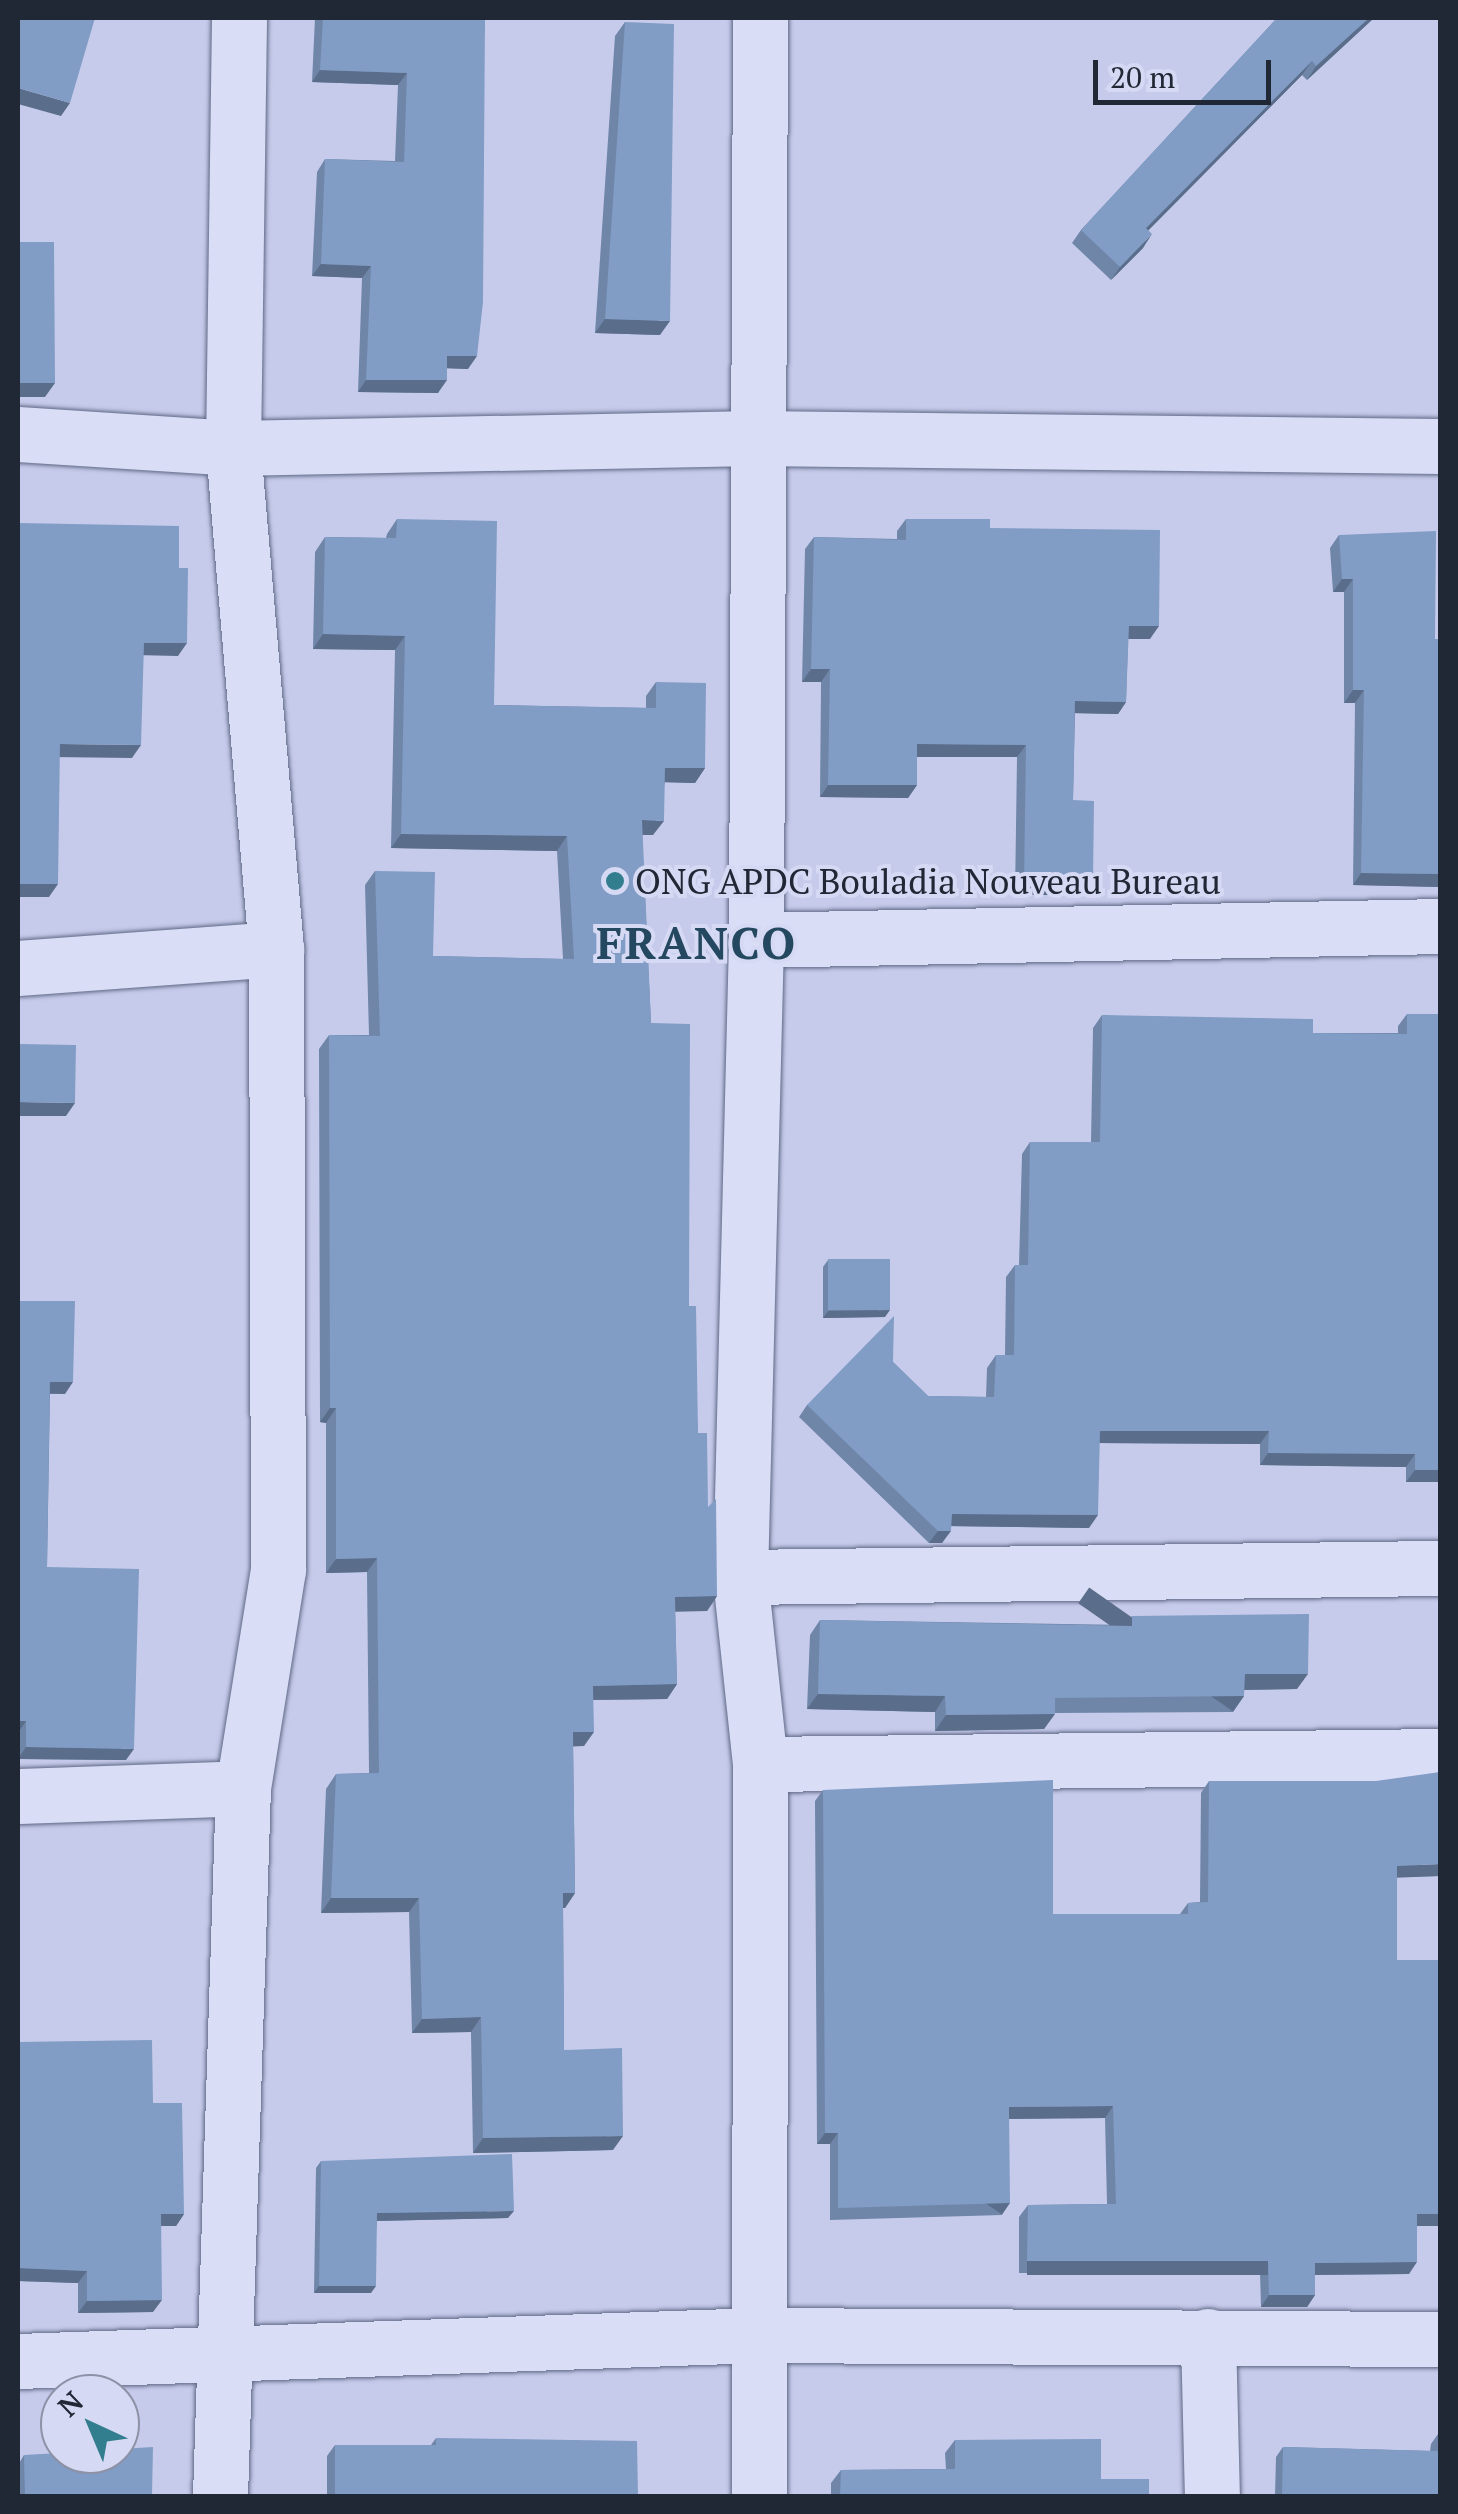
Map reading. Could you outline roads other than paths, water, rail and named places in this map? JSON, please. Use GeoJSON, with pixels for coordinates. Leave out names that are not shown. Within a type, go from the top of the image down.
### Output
{"type":"FeatureCollection","features":[{"type":"Feature","properties":{"kind":"street"},"geometry":{"type":"LineString","coordinates":[[220,2496],[243,1788],[278,1570],[276,950],[233,448],[238,18]]}},
{"type":"Feature","properties":{"kind":"street"},"geometry":{"type":"LineString","coordinates":[[759,2496],[760,1764],[740,1577],[756,940],[755,438],[760,18]]}},
{"type":"Feature","properties":{"kind":"street"},"geometry":{"type":"LineString","coordinates":[[18,434],[233,448],[755,438],[1440,446]]}},
{"type":"Feature","properties":{"kind":"street"},"geometry":{"type":"LineString","coordinates":[[756,940],[1440,926]]}},
{"type":"Feature","properties":{"kind":"street"},"geometry":{"type":"LineString","coordinates":[[18,968],[276,950]]}},
{"type":"Feature","properties":{"kind":"street"},"geometry":{"type":"LineString","coordinates":[[740,1577],[1440,1568]]}},
{"type":"Feature","properties":{"kind":"street"},"geometry":{"type":"LineString","coordinates":[[760,1764],[1440,1756]]}},
{"type":"Feature","properties":{"kind":"street"},"geometry":{"type":"LineString","coordinates":[[18,1796],[243,1788]]}},
{"type":"Feature","properties":{"kind":"street"},"geometry":{"type":"LineString","coordinates":[[18,2361],[225,2349],[758,2335],[1440,2339]]}},
{"type":"Feature","properties":{"kind":"street"},"geometry":{"type":"LineString","coordinates":[[1208,2336],[1212,2496]]}},
{"type":"Feature","properties":{"kind":"place","name":"ONG APDC Bouladia Nouveau Bureau"},"geometry":{"type":"Point","coordinates":[615,881]}},
{"type":"Feature","properties":{"kind":"district","name":"FRANCO"},"geometry":{"type":"Point","coordinates":[697,943]}}]}
